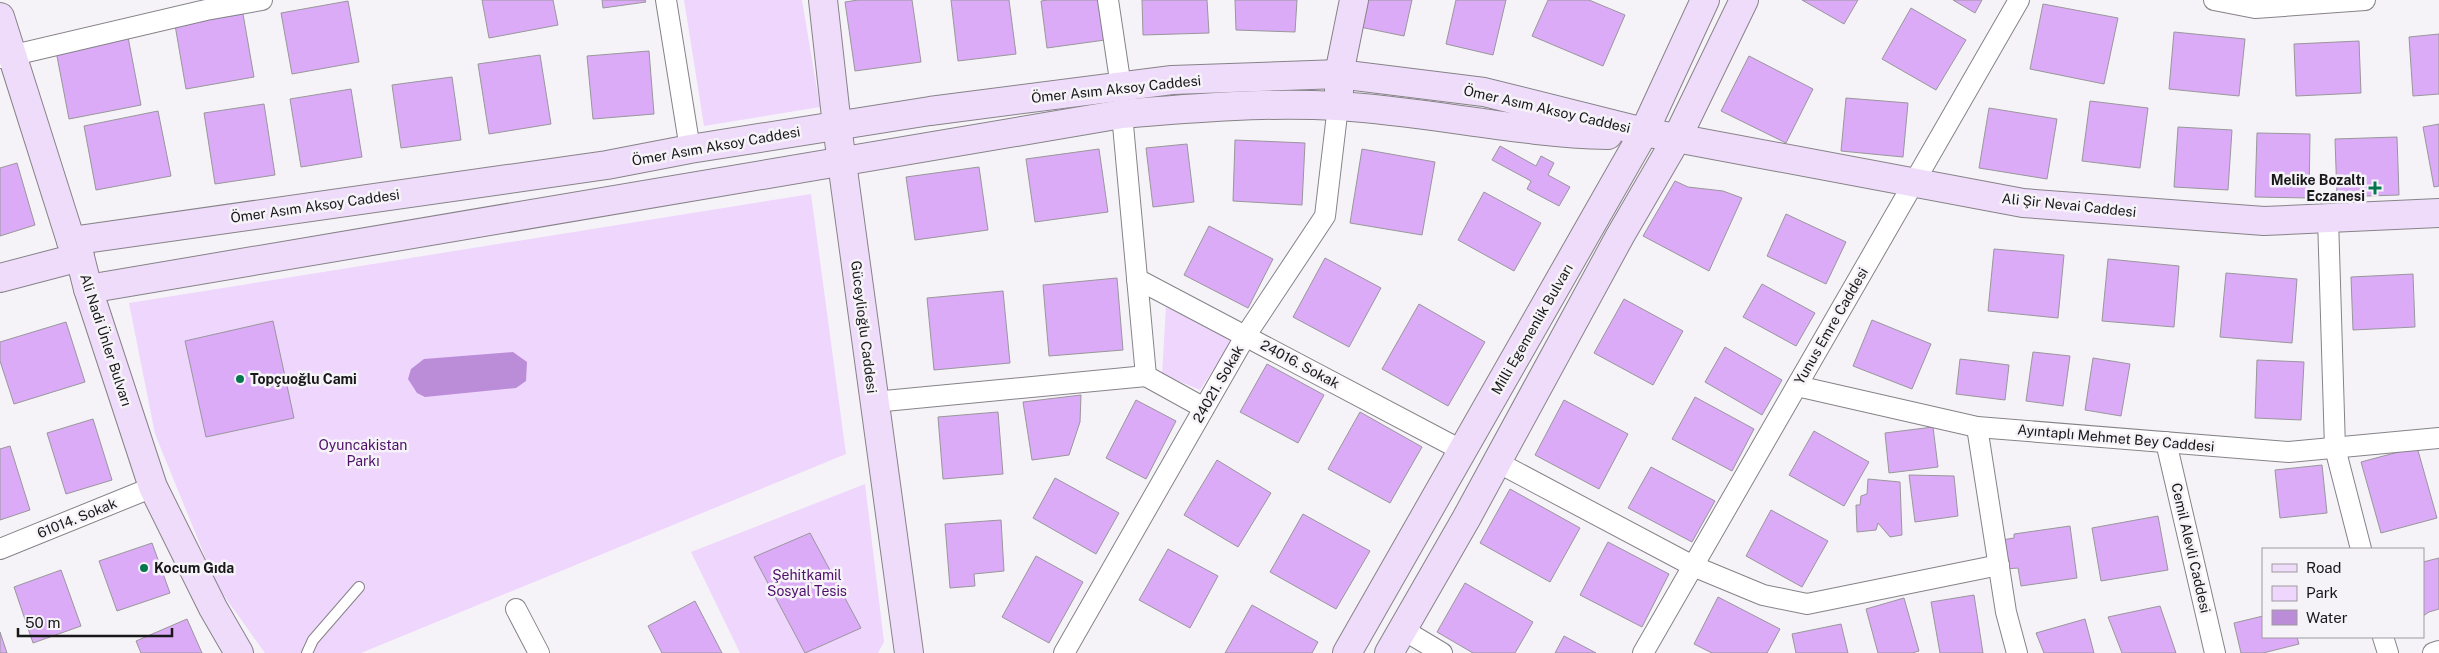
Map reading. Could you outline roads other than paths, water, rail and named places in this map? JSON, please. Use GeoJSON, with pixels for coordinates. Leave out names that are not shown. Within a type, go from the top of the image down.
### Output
{"type":"FeatureCollection","features":[{"type":"Feature","properties":{"kind":"street"},"geometry":{"type":"LineString","coordinates":[[6,57],[196,12],[262,0]]}},
{"type":"Feature","properties":{"kind":"street"},"geometry":{"type":"LineString","coordinates":[[666,0],[690,149]]}},
{"type":"Feature","properties":{"kind":"street","name":"Güceylioğlu Caddesi"},"geometry":{"type":"LineString","coordinates":[[823,0],[837,126],[909,653]]}},
{"type":"Feature","properties":{"kind":"street"},"geometry":{"type":"LineString","coordinates":[[1108,0],[1121,87]]}},
{"type":"Feature","properties":{"kind":"street"},"geometry":{"type":"LineString","coordinates":[[1338,106],[1339,74],[1354,0]]}},
{"type":"Feature","properties":{"kind":"street","name":"Milli Egemenlik Bulvarı"},"geometry":{"type":"LineString","coordinates":[[1347,653],[1644,132],[1705,0]]}},
{"type":"Feature","properties":{"kind":"street"},"geometry":{"type":"LineString","coordinates":[[1388,653],[1497,462],[1620,236],[1677,138],[1744,0]]}},
{"type":"Feature","properties":{"kind":"street","name":"Yunus Emre Caddesi"},"geometry":{"type":"LineString","coordinates":[[1643,653],[2019,0]]}},
{"type":"Feature","properties":{"kind":"street"},"geometry":{"type":"LineString","coordinates":[[2214,0],[2255,8],[2365,0]]}},
{"type":"Feature","properties":{"kind":"street","name":"Ali Nadi Ünler Bulvarı"},"geometry":{"type":"LineString","coordinates":[[0,17],[6,57],[76,249],[153,487],[213,608],[239,653]]}},
{"type":"Feature","properties":{"kind":"street","name":"Ömer Asım Aksoy Caddesi"},"geometry":{"type":"LineString","coordinates":[[0,278],[76,249],[607,165],[690,149],[930,111],[1172,80],[1339,74],[1484,92],[1644,132]]}},
{"type":"Feature","properties":{"kind":"street","name":"Ömer Asım Aksoy Caddesi"},"geometry":{"type":"LineString","coordinates":[[88,289],[1122,114],[1278,105],[1338,106],[1440,117],[1502,128],[1606,136],[1644,132]]}},
{"type":"Feature","properties":{"kind":"street","name":"24021. Sokak"},"geometry":{"type":"LineString","coordinates":[[1064,653],[1246,335],[1325,216],[1338,106]]}},
{"type":"Feature","properties":{"kind":"street"},"geometry":{"type":"LineString","coordinates":[[1122,114],[1146,376]]}},
{"type":"Feature","properties":{"kind":"street","name":"Ali Şir Nevai Caddesi"},"geometry":{"type":"LineString","coordinates":[[1644,132],[2023,202],[2264,221],[2439,212]]}},
{"type":"Feature","properties":{"kind":"street"},"geometry":{"type":"LineString","coordinates":[[2328,218],[2335,448],[2361,548]]}},
{"type":"Feature","properties":{"kind":"street","name":"24016. Sokak"},"geometry":{"type":"LineString","coordinates":[[1137,279],[1462,450]]}},
{"type":"Feature","properties":{"kind":"street"},"geometry":{"type":"LineString","coordinates":[[874,402],[1146,376],[1204,408]]}},
{"type":"Feature","properties":{"kind":"street","name":"Ayıntaplı Mehmet Bey Caddesi"},"geometry":{"type":"LineString","coordinates":[[1797,386],[1977,427],[2289,452],[2439,438]]}},
{"type":"Feature","properties":{"kind":"street"},"geometry":{"type":"LineString","coordinates":[[1977,427],[2006,612],[2017,653]]}},
{"type":"Feature","properties":{"kind":"street","name":"Cemil Alevli Caddesi"},"geometry":{"type":"LineString","coordinates":[[2166,442],[2215,653]]}},
{"type":"Feature","properties":{"kind":"street"},"geometry":{"type":"LineString","coordinates":[[1497,462],[1693,566],[1763,595],[1807,604],[1998,566]]}},
{"type":"Feature","properties":{"kind":"street","name":"61014. Sokak"},"geometry":{"type":"LineString","coordinates":[[0,549],[153,487]]}},
{"type":"Feature","properties":{"kind":"street"},"geometry":{"type":"LineString","coordinates":[[516,609],[539,653]]}},
{"type":"Feature","properties":{"kind":"street"},"geometry":{"type":"LineString","coordinates":[[1402,629],[1442,653]]}},
{"type":"Feature","properties":{"kind":"street"},"geometry":{"type":"LineString","coordinates":[[2383,638],[2388,653]]}},
{"type":"Feature","properties":{"kind":"street"},"geometry":{"type":"LineString","coordinates":[[2433,653],[2439,651]]}},
{"type":"Feature","properties":{"kind":"lane"},"geometry":{"type":"LineString","coordinates":[[307,653],[313,640],[359,587]]}},
{"type":"Feature","properties":{"kind":"water"},"geometry":{"type":"Polygon","coordinates":[[[513,352],[527,362],[526,381],[516,388],[425,397],[417,393],[408,379],[411,369],[424,359],[513,352]]]}},
{"type":"Feature","properties":{"kind":"place","name":"Melike Bozaltı Eczanesi"},"geometry":{"type":"Point","coordinates":[2375,188]}},
{"type":"Feature","properties":{"kind":"place","name":"Topçuoğlu Cami"},"geometry":{"type":"Point","coordinates":[240,379]}},
{"type":"Feature","properties":{"kind":"place","name":"Kocum Gıda"},"geometry":{"type":"Point","coordinates":[144,568]}},
{"type":"Feature","properties":{"kind":"park label","name":"Oyuncakistan Parkı"},"geometry":{"type":"Point","coordinates":[363,454]}},
{"type":"Feature","properties":{"kind":"park label","name":"Şehitkamil Sosyal Tesis"},"geometry":{"type":"Point","coordinates":[807,584]}}]}
